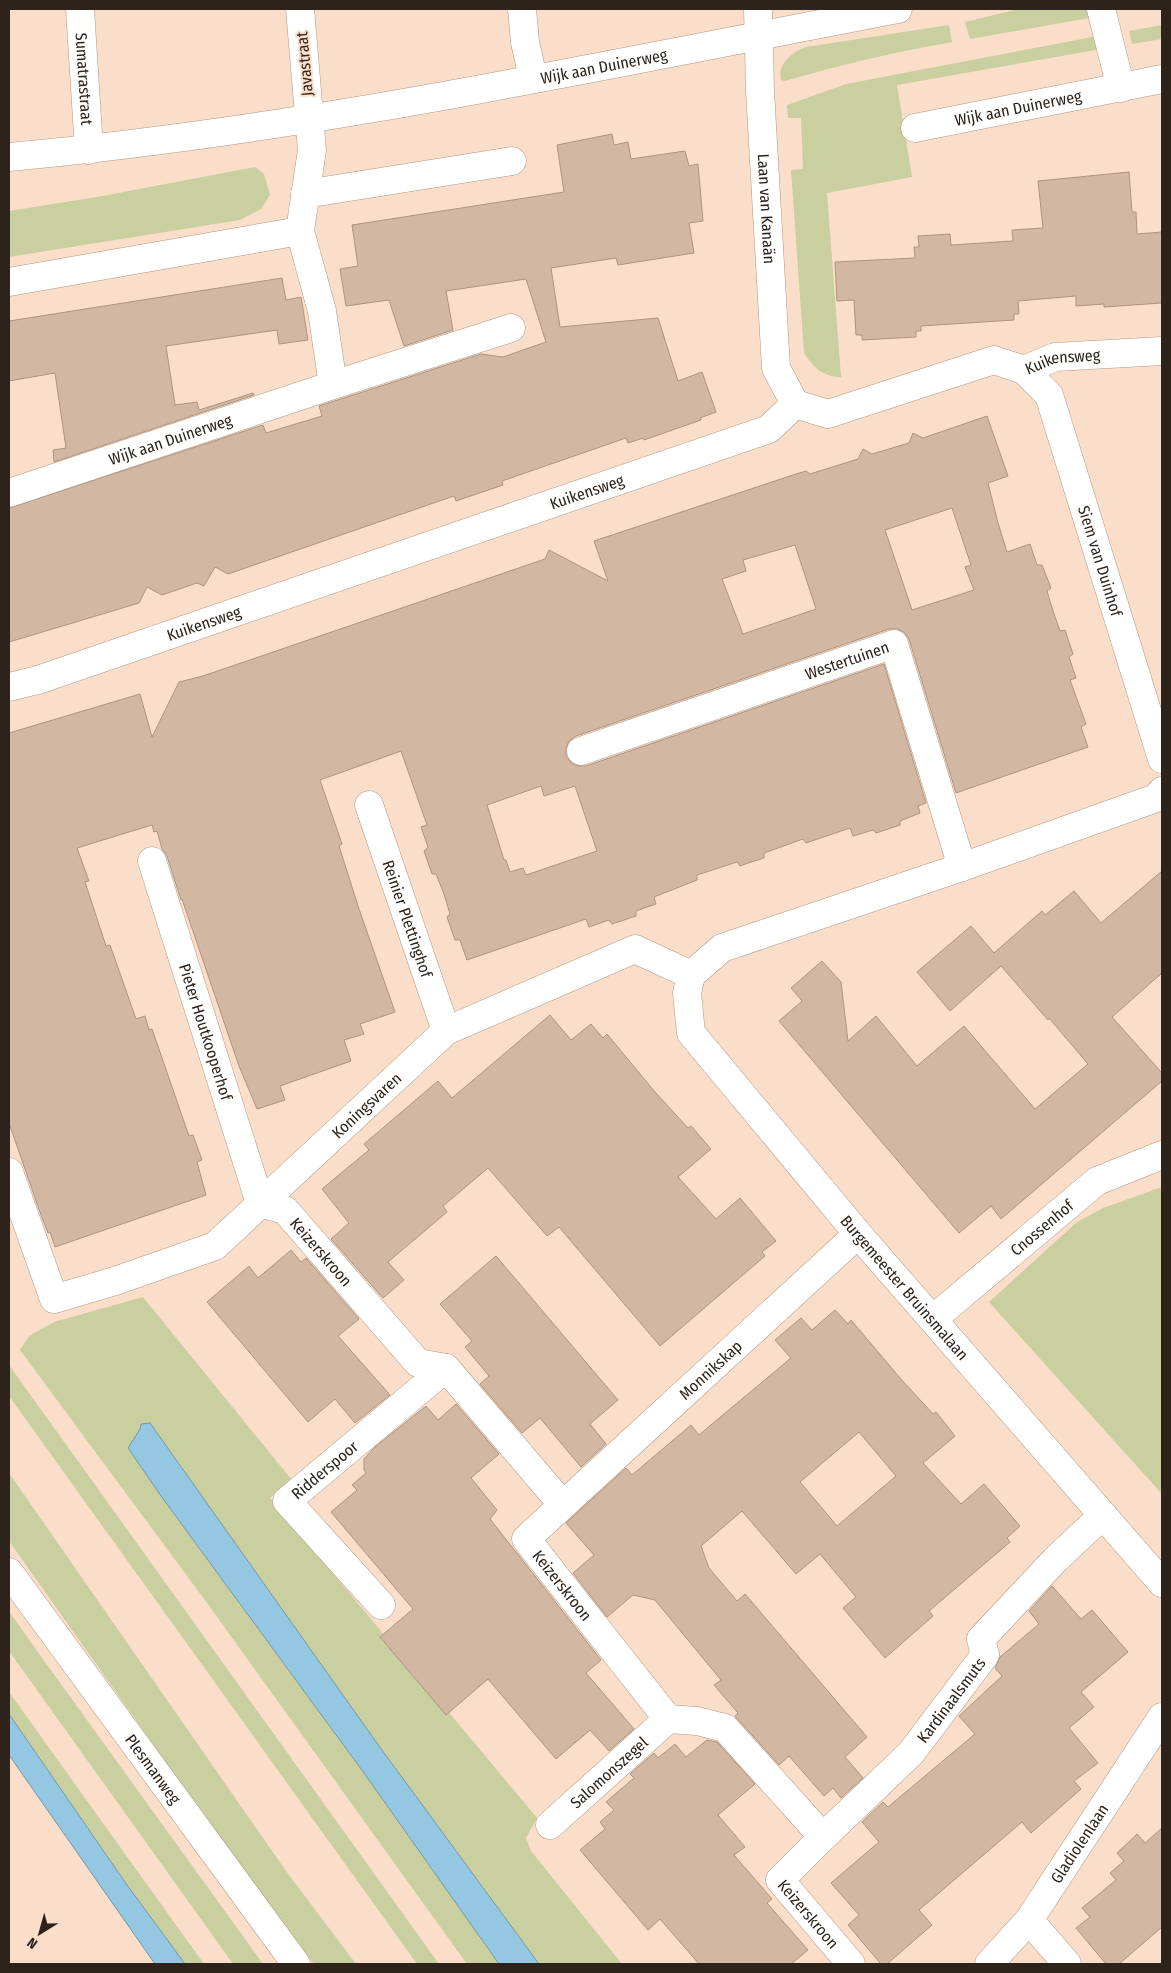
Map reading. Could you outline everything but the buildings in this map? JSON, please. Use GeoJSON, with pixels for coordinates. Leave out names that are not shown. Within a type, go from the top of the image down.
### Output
{"type":"FeatureCollection","features":[{"type":"Feature","properties":{"kind":"street","name":"Sumatrastraat"},"geometry":{"type":"LineString","coordinates":[[80,9],[89,150]]}},
{"type":"Feature","properties":{"kind":"street","name":"Javastraat"},"geometry":{"type":"LineString","coordinates":[[300,9],[310,118]]}},
{"type":"Feature","properties":{"kind":"street"},"geometry":{"type":"LineString","coordinates":[[522,9],[524,42],[533,78]]}},
{"type":"Feature","properties":{"kind":"street","name":"Wijk aan Duinerweg"},"geometry":{"type":"LineString","coordinates":[[9,157],[89,150],[310,118],[533,78],[759,22],[898,9]]}},
{"type":"Feature","properties":{"kind":"street"},"geometry":{"type":"LineString","coordinates":[[1101,9],[1121,88]]}},
{"type":"Feature","properties":{"kind":"street","name":"Laan van Kanaän"},"geometry":{"type":"LineString","coordinates":[[759,22],[760,91],[776,368],[794,404]]}},
{"type":"Feature","properties":{"kind":"street","name":"Wijk aan Duinerweg"},"geometry":{"type":"LineString","coordinates":[[916,128],[1162,80]]}},
{"type":"Feature","properties":{"kind":"street"},"geometry":{"type":"LineString","coordinates":[[310,118],[312,150],[300,231],[322,311],[333,385]]}},
{"type":"Feature","properties":{"kind":"street"},"geometry":{"type":"LineString","coordinates":[[305,194],[512,161]]}},
{"type":"Feature","properties":{"kind":"street"},"geometry":{"type":"LineString","coordinates":[[9,282],[300,231]]}},
{"type":"Feature","properties":{"kind":"street","name":"Wijk aan Duinerweg"},"geometry":{"type":"LineString","coordinates":[[9,493],[333,385],[512,328]]}},
{"type":"Feature","properties":{"kind":"street","name":"Kuikensweg"},"geometry":{"type":"LineString","coordinates":[[9,688],[47,677],[769,429],[794,404],[828,414],[994,360],[1024,370],[1056,357],[1162,351]]}},
{"type":"Feature","properties":{"kind":"street","name":"Siem van Duinhof"},"geometry":{"type":"LineString","coordinates":[[1024,370],[1049,395],[1162,759]]}},
{"type":"Feature","properties":{"kind":"street","name":"Westertuinen"},"geometry":{"type":"LineString","coordinates":[[581,751],[894,644],[962,867]]}},
{"type":"Feature","properties":{"kind":"street"},"geometry":{"type":"LineString","coordinates":[[691,975],[722,948],[962,867],[1156,798],[1162,791]]}},
{"type":"Feature","properties":{"kind":"street","name":"Reinier Plettinghof"},"geometry":{"type":"LineString","coordinates":[[369,805],[446,1031]]}},
{"type":"Feature","properties":{"kind":"street","name":"Pieter Houtkooperhof"},"geometry":{"type":"LineString","coordinates":[[152,861],[260,1203]]}},
{"type":"Feature","properties":{"kind":"street","name":"Koningsvaren"},"geometry":{"type":"LineString","coordinates":[[9,1172],[54,1299],[115,1281],[215,1246],[446,1031],[635,949],[691,975]]}},
{"type":"Feature","properties":{"kind":"street","name":"Burgemeester Bruinsmalaan"},"geometry":{"type":"LineString","coordinates":[[691,975],[687,992],[691,1033],[858,1234],[1162,1583]]}},
{"type":"Feature","properties":{"kind":"street","name":"Cnossenhof"},"geometry":{"type":"LineString","coordinates":[[933,1319],[1097,1181],[1162,1155]]}},
{"type":"Feature","properties":{"kind":"street","name":"Keizerskroon"},"geometry":{"type":"LineString","coordinates":[[260,1203],[284,1210],[418,1363],[446,1368]]}},
{"type":"Feature","properties":{"kind":"street","name":"Monnikskap"},"geometry":{"type":"LineString","coordinates":[[563,1505],[858,1234]]}},
{"type":"Feature","properties":{"kind":"street"},"geometry":{"type":"LineString","coordinates":[[446,1368],[563,1505]]}},
{"type":"Feature","properties":{"kind":"street","name":"Ridderspoor"},"geometry":{"type":"LineString","coordinates":[[381,1605],[287,1501],[446,1368]]}},
{"type":"Feature","properties":{"kind":"street","name":"Keizerskroon"},"geometry":{"type":"LineString","coordinates":[[563,1505],[526,1539],[668,1719]]}},
{"type":"Feature","properties":{"kind":"street","name":"Kardinaalsmuts"},"geometry":{"type":"LineString","coordinates":[[823,1837],[911,1753],[985,1655],[981,1639],[1055,1560],[1103,1515]]}},
{"type":"Feature","properties":{"kind":"street","name":"Plesmanweg"},"geometry":{"type":"LineString","coordinates":[[9,1572],[296,1964]]}},
{"type":"Feature","properties":{"kind":"street","name":"Gladiolenlaan"},"geometry":{"type":"LineString","coordinates":[[988,1964],[1029,1920],[1162,1717]]}},
{"type":"Feature","properties":{"kind":"street"},"geometry":{"type":"LineString","coordinates":[[668,1719],[697,1721],[726,1728],[823,1837]]}},
{"type":"Feature","properties":{"kind":"street","name":"Salomonszegel"},"geometry":{"type":"LineString","coordinates":[[550,1825],[668,1719]]}},
{"type":"Feature","properties":{"kind":"street","name":"Keizerskroon"},"geometry":{"type":"LineString","coordinates":[[823,1837],[780,1880],[851,1964]]}},
{"type":"Feature","properties":{"kind":"street"},"geometry":{"type":"LineString","coordinates":[[1029,1920],[1067,1964]]}},
{"type":"Feature","properties":{"kind":"green space"},"geometry":{"type":"Polygon","coordinates":[[[1019,9],[1093,9],[1095,17],[970,39],[965,22],[1019,9]]]}},
{"type":"Feature","properties":{"kind":"green space"},"geometry":{"type":"Polygon","coordinates":[[[949,25],[952,42],[868,59],[785,81],[781,80],[780,74],[783,64],[791,55],[806,47],[949,25]]]}},
{"type":"Feature","properties":{"kind":"green space"},"geometry":{"type":"Polygon","coordinates":[[[1162,25],[1162,39],[1132,44],[1129,31],[1162,25]]]}},
{"type":"Feature","properties":{"kind":"green space"},"geometry":{"type":"Polygon","coordinates":[[[1098,36],[1101,49],[897,85],[912,177],[827,193],[841,377],[829,375],[815,367],[804,353],[791,170],[803,169],[801,118],[788,118],[787,105],[846,84],[1098,36]]]}},
{"type":"Feature","properties":{"kind":"green space"},"geometry":{"type":"Polygon","coordinates":[[[255,167],[264,174],[270,195],[261,209],[240,220],[9,257],[9,211],[97,197],[255,167]]]}},
{"type":"Feature","properties":{"kind":"green space"},"geometry":{"type":"Polygon","coordinates":[[[1162,1187],[1162,1494],[989,1302],[1077,1222],[1103,1208],[1162,1187]]]}},
{"type":"Feature","properties":{"kind":"green space"},"geometry":{"type":"Polygon","coordinates":[[[143,1297],[291,1479],[270,1498],[537,1818],[526,1838],[531,1851],[622,1964],[539,1964],[379,1746],[161,1496],[364,1773],[499,1964],[467,1964],[207,1603],[20,1350],[29,1336],[54,1322],[143,1297]]]}},
{"type":"Feature","properties":{"kind":"green space"},"geometry":{"type":"Polygon","coordinates":[[[9,1365],[439,1964],[417,1964],[9,1396],[9,1365]]]}},
{"type":"Feature","properties":{"kind":"green space"},"geometry":{"type":"Polygon","coordinates":[[[9,1473],[286,1871],[356,1964],[314,1964],[264,1901],[9,1541],[9,1473]]]}},
{"type":"Feature","properties":{"kind":"green space"},"geometry":{"type":"Polygon","coordinates":[[[9,1611],[263,1964],[233,1964],[9,1651],[9,1611]]]}},
{"type":"Feature","properties":{"kind":"green space"},"geometry":{"type":"Polygon","coordinates":[[[9,1692],[204,1964],[185,1964],[127,1885],[9,1714],[9,1692]]]}},
{"type":"Feature","properties":{"kind":"water"},"geometry":{"type":"Polygon","coordinates":[[[150,1423],[379,1746],[539,1964],[499,1964],[364,1773],[161,1496],[128,1448],[140,1429],[141,1424],[150,1423]]]}},
{"type":"Feature","properties":{"kind":"water"},"geometry":{"type":"Polygon","coordinates":[[[9,1714],[127,1885],[185,1964],[155,1964],[9,1755],[9,1714]]]}}]}
